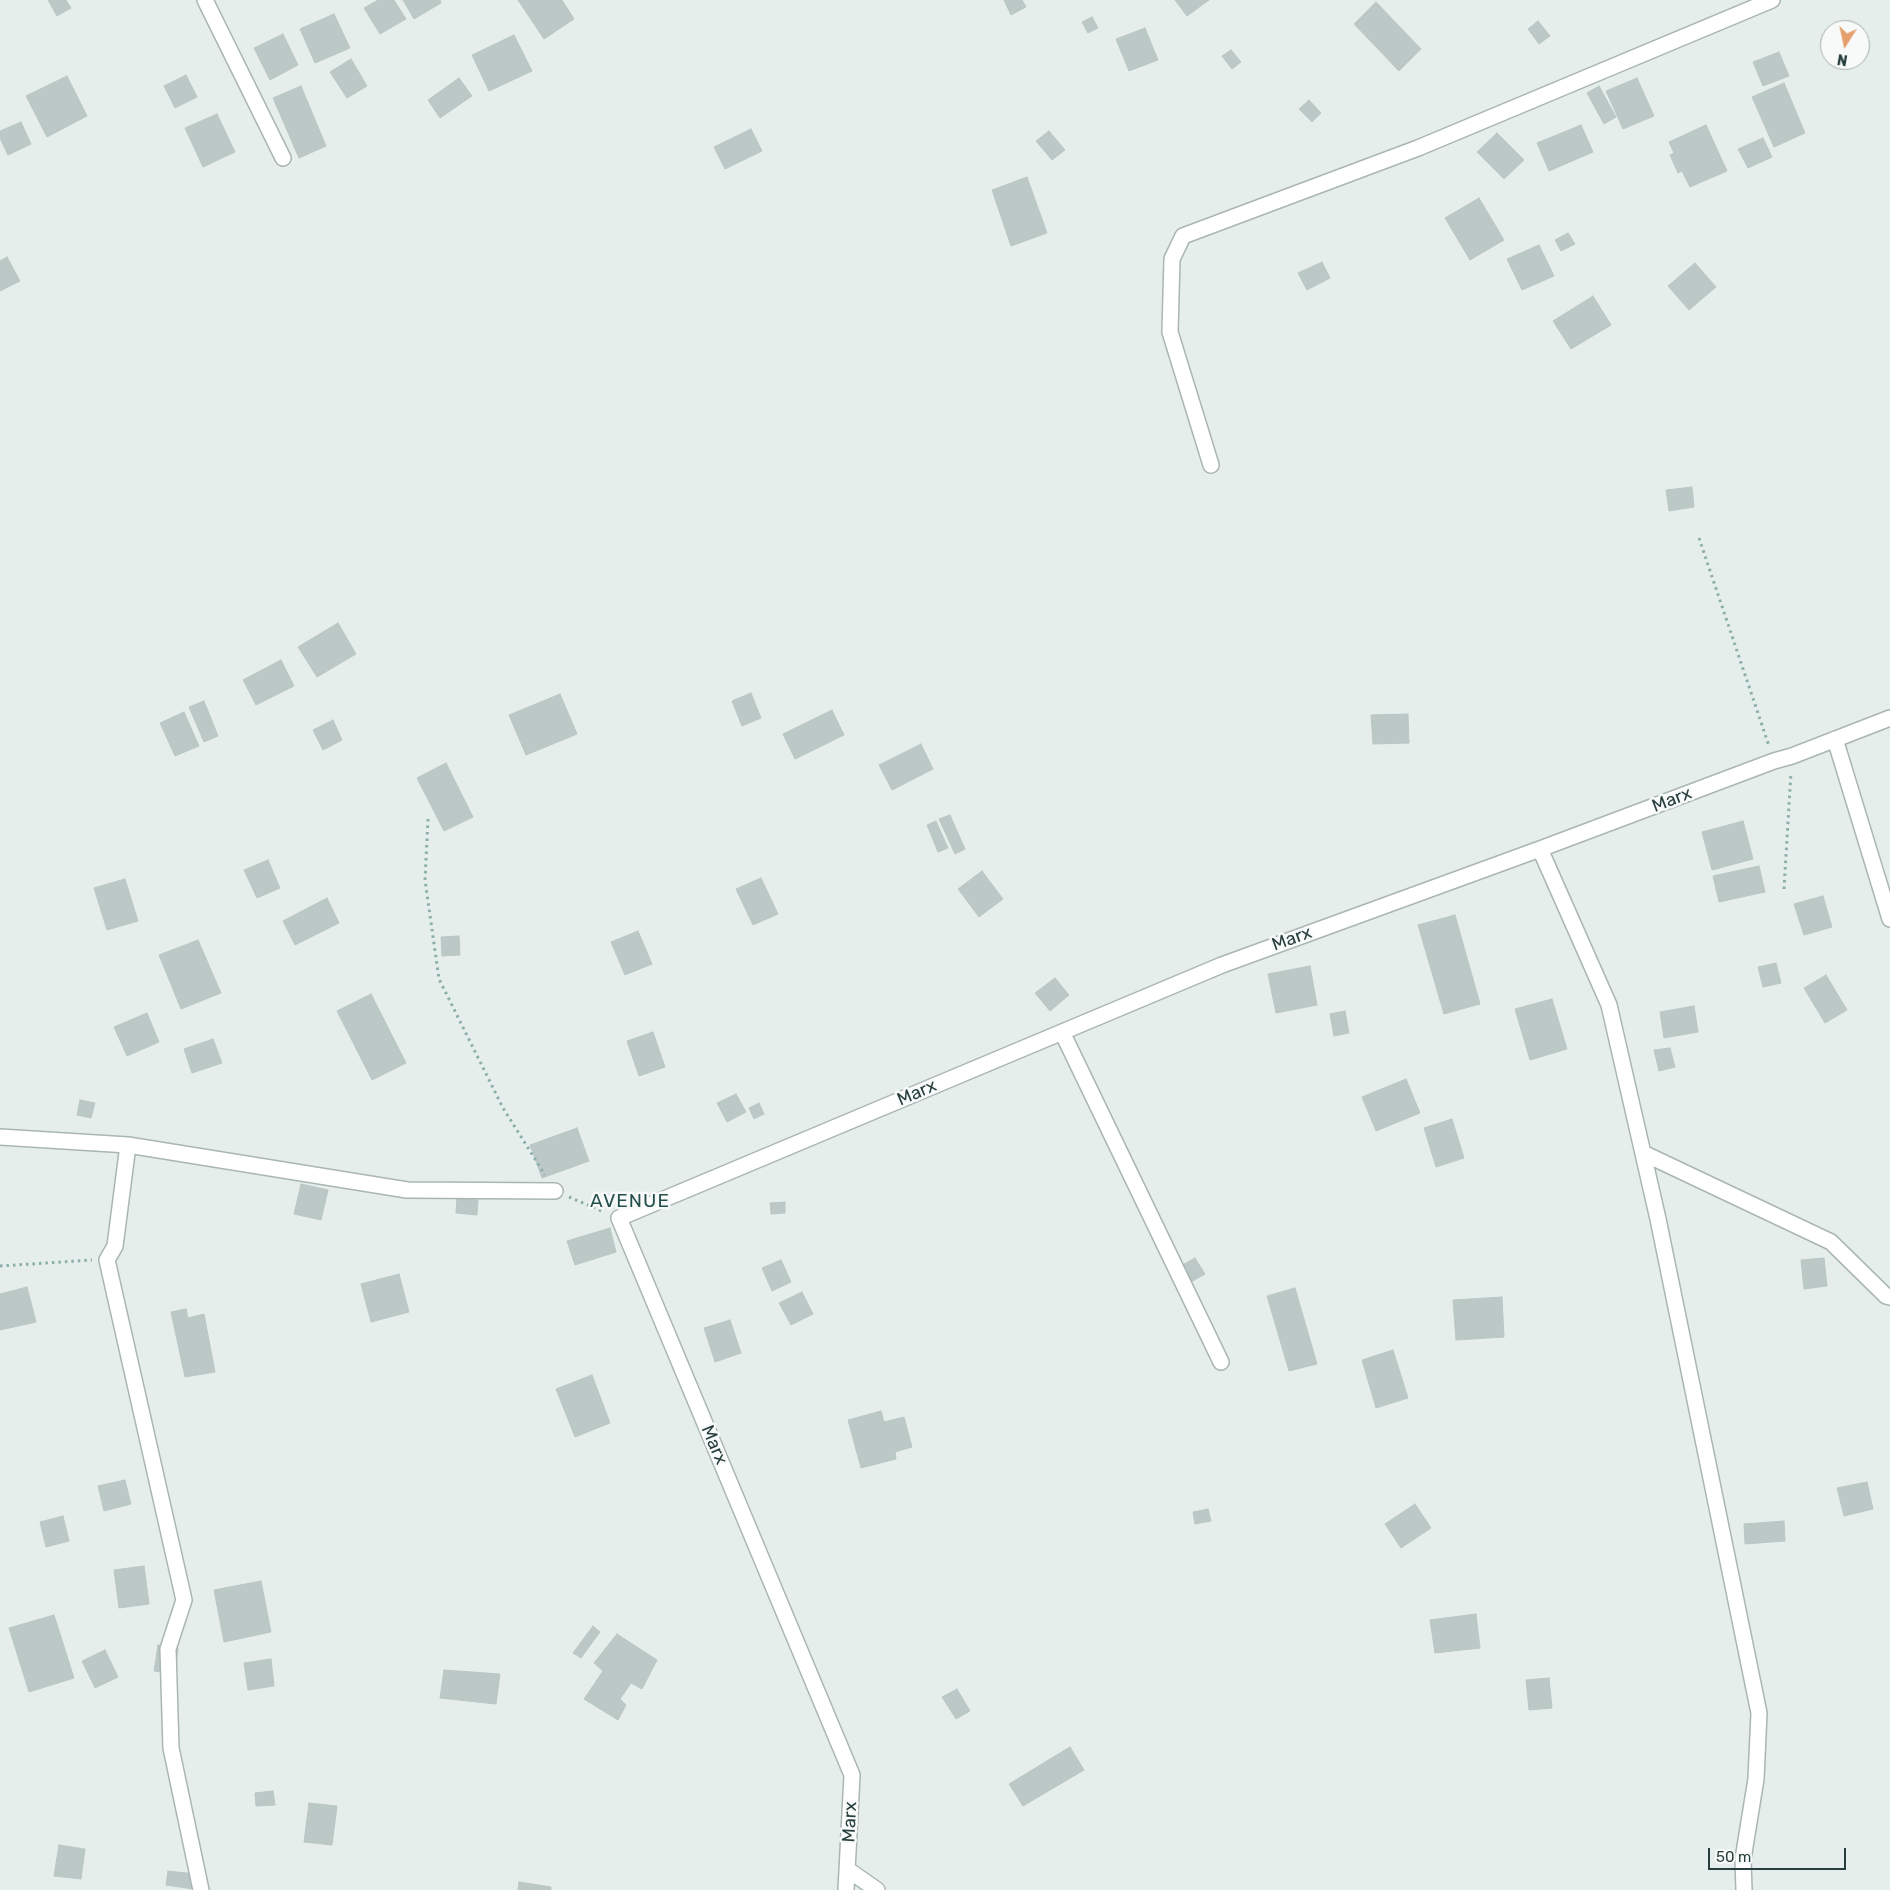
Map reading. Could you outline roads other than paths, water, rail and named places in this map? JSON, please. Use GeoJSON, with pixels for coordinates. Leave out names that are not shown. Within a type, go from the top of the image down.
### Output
{"type":"FeatureCollection","features":[{"type":"Feature","properties":{"kind":"street"},"geometry":{"type":"LineString","coordinates":[[205,0],[284,158]]}},
{"type":"Feature","properties":{"kind":"street"},"geometry":{"type":"LineString","coordinates":[[1211,465],[1170,332],[1172,259],[1183,236],[1418,148],[1772,0]]}},
{"type":"Feature","properties":{"kind":"street","name":"Marx"},"geometry":{"type":"LineString","coordinates":[[846,1890],[852,1776],[619,1218],[1222,965],[1774,761],[1792,756],[1890,718]]}},
{"type":"Feature","properties":{"kind":"street"},"geometry":{"type":"LineString","coordinates":[[1835,739],[1890,919]]}},
{"type":"Feature","properties":{"kind":"street"},"geometry":{"type":"LineString","coordinates":[[1540,849],[1608,1005],[1658,1219],[1759,1713],[1756,1779],[1743,1859],[1744,1890]]}},
{"type":"Feature","properties":{"kind":"street"},"geometry":{"type":"LineString","coordinates":[[1062,1032],[1221,1362]]}},
{"type":"Feature","properties":{"kind":"street"},"geometry":{"type":"LineString","coordinates":[[0,1137],[128,1145],[407,1190],[555,1191]]}},
{"type":"Feature","properties":{"kind":"street"},"geometry":{"type":"LineString","coordinates":[[128,1145],[115,1246],[107,1260],[184,1600],[168,1649],[172,1748],[201,1890]]}},
{"type":"Feature","properties":{"kind":"street"},"geometry":{"type":"LineString","coordinates":[[1643,1153],[1830,1242],[1886,1296],[1890,1297]]}},
{"type":"Feature","properties":{"kind":"street"},"geometry":{"type":"LineString","coordinates":[[848,1869],[877,1890]]}},
{"type":"Feature","properties":{"kind":"district","name":"AVENUE"},"geometry":{"type":"Point","coordinates":[630,1202]}}]}
